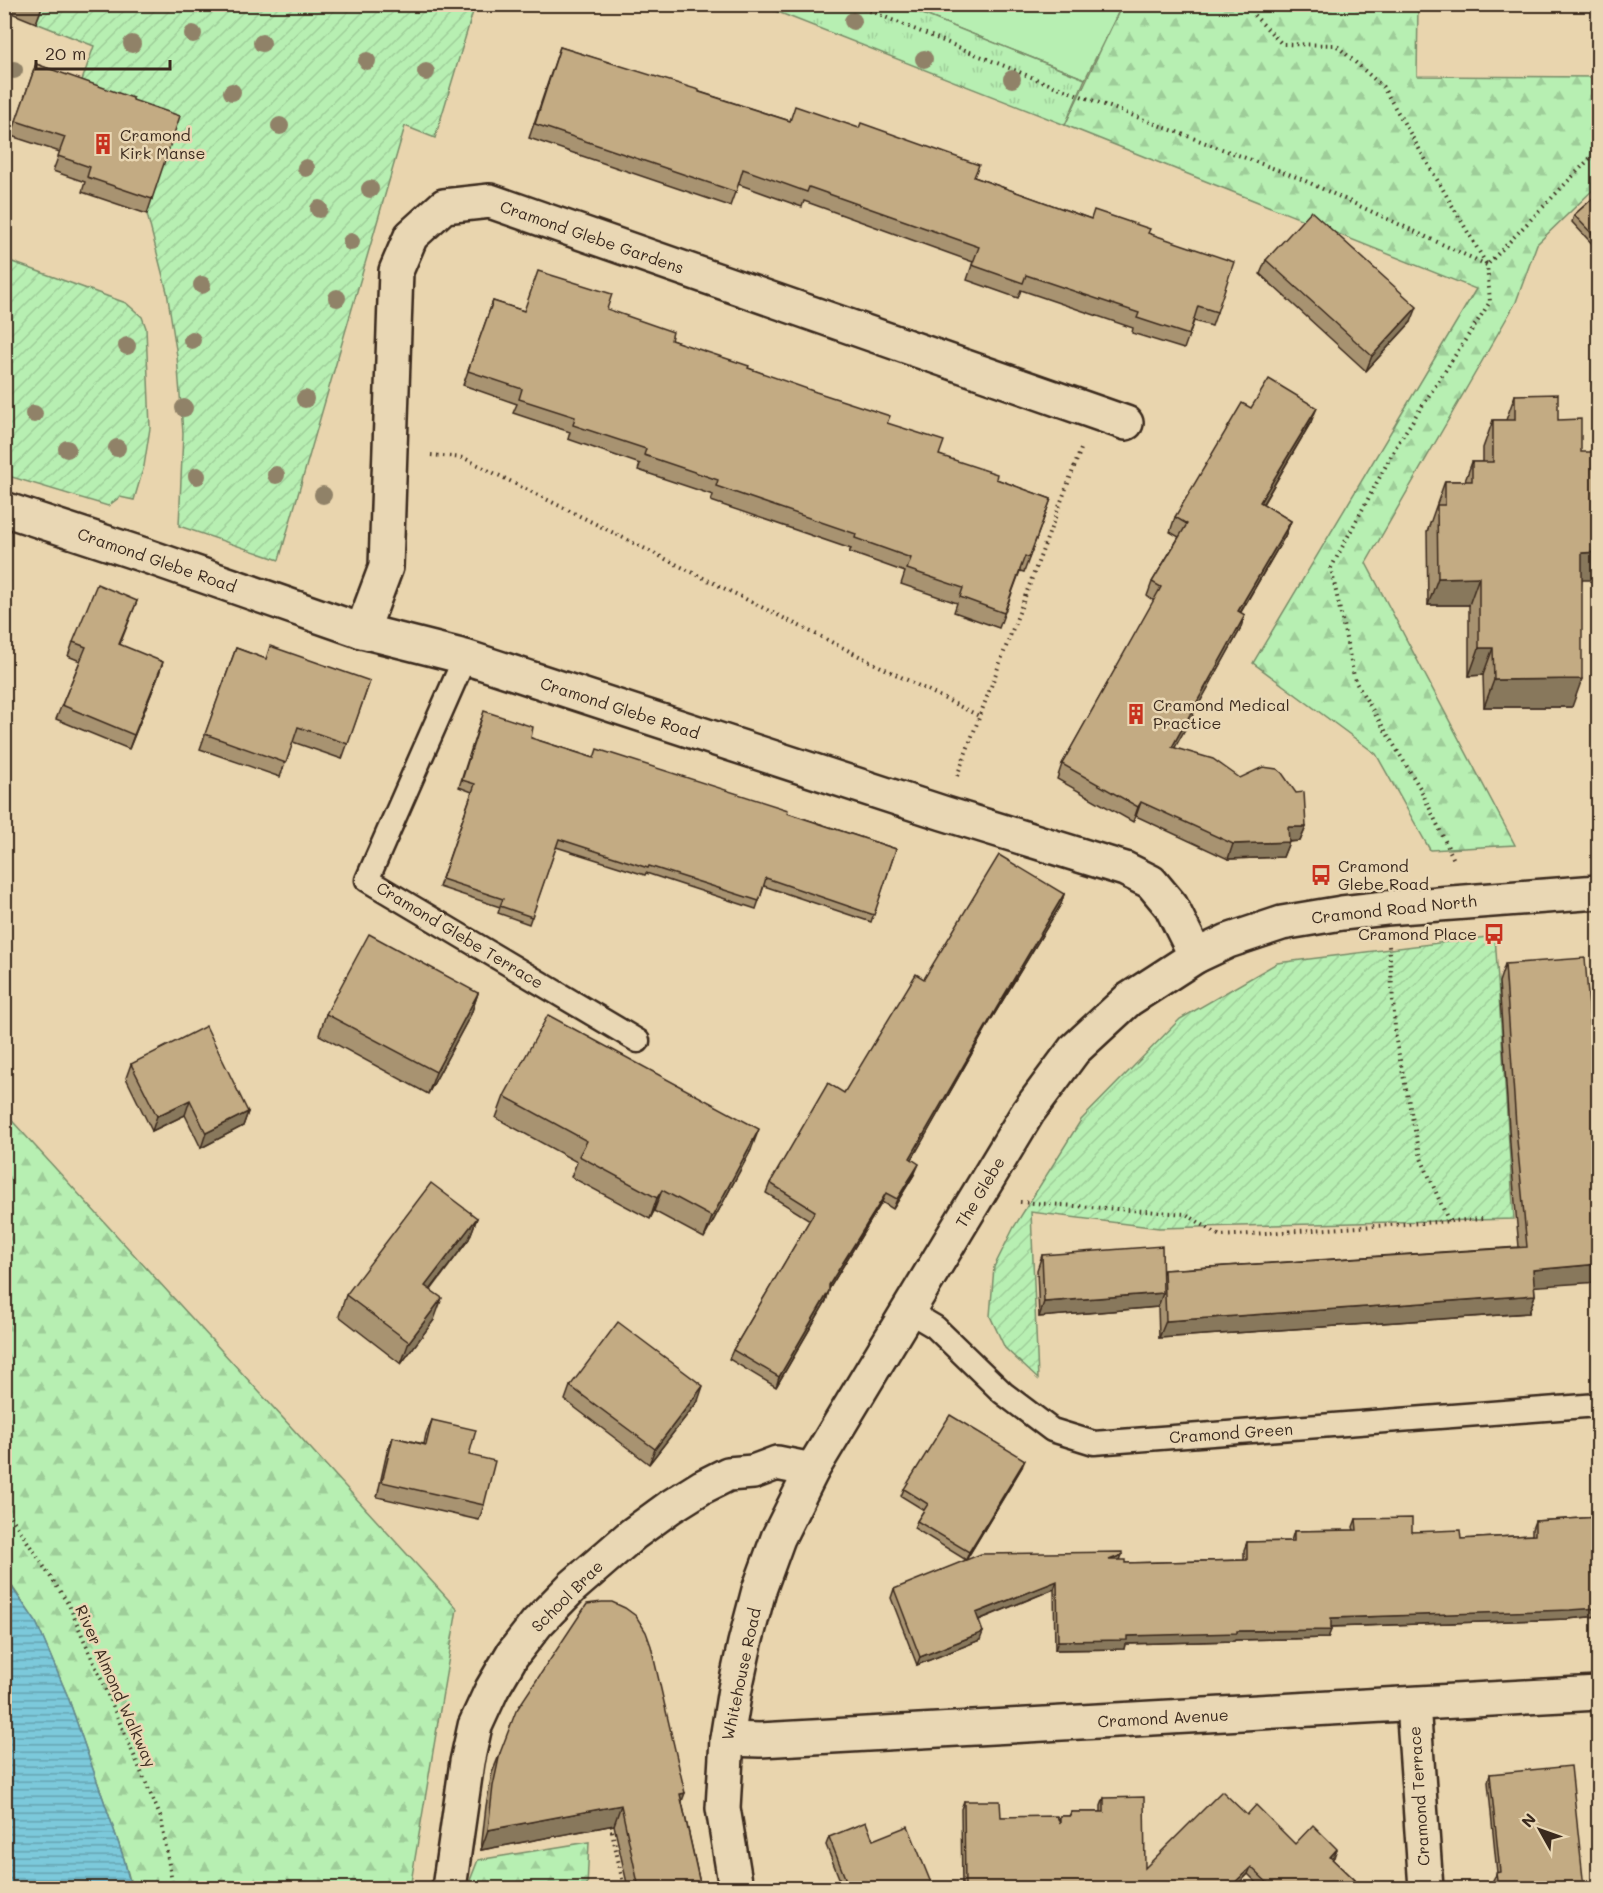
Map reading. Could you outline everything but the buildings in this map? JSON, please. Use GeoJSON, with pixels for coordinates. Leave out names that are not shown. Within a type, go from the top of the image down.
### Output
{"type":"FeatureCollection","features":[{"type":"Feature","properties":{"kind":"street","name":"Cramond Glebe Gardens"},"geometry":{"type":"LineString","coordinates":[[362,631],[386,567],[396,271],[411,236],[444,206],[490,201],[1126,423]]}},
{"type":"Feature","properties":{"kind":"street","name":"Cramond Glebe Road"},"geometry":{"type":"LineString","coordinates":[[4,509],[362,631],[465,657],[943,813],[1125,869],[1151,882],[1172,906],[1196,956]]}},
{"type":"Feature","properties":{"kind":"street","name":"Cramond Road North"},"geometry":{"type":"LineString","coordinates":[[1196,956],[1228,941],[1282,923],[1342,913],[1474,900],[1599,892]]}},
{"type":"Feature","properties":{"kind":"street","name":"The Glebe"},"geometry":{"type":"LineString","coordinates":[[812,1470],[1028,1112],[1074,1050],[1128,1000],[1196,956]]}},
{"type":"Feature","properties":{"kind":"street","name":"School Brae"},"geometry":{"type":"LineString","coordinates":[[449,1888],[467,1762],[475,1726],[492,1689],[512,1655],[537,1623],[572,1587],[633,1534],[702,1487],[728,1474],[753,1472],[777,1462],[812,1470]]}},
{"type":"Feature","properties":{"kind":"street","name":"Whitehouse Road"},"geometry":{"type":"LineString","coordinates":[[736,1888],[723,1808],[727,1739],[735,1689],[759,1590],[778,1539],[812,1470]]}},
{"type":"Feature","properties":{"kind":"street","name":"Cramond Avenue"},"geometry":{"type":"LineString","coordinates":[[727,1739],[760,1740],[1599,1693]]}},
{"type":"Feature","properties":{"kind":"street","name":"Cramond Terrace"},"geometry":{"type":"LineString","coordinates":[[1413,1704],[1426,1888]]}},
{"type":"Feature","properties":{"kind":"lane","name":"Cramond Glebe Terrace"},"geometry":{"type":"LineString","coordinates":[[465,657],[367,880],[638,1041]]}},
{"type":"Feature","properties":{"kind":"lane","name":"Cramond Green"},"geometry":{"type":"LineString","coordinates":[[908,1311],[935,1328],[1003,1393],[1052,1430],[1094,1443],[1599,1405]]}},
{"type":"Feature","properties":{"kind":"path"},"geometry":{"type":"LineString","coordinates":[[853,4],[1041,81],[1299,178],[1487,265]]}},
{"type":"Feature","properties":{"kind":"path"},"geometry":{"type":"LineString","coordinates":[[1254,4],[1252,13],[1282,44],[1336,45],[1383,87],[1487,265],[1490,302],[1398,443],[1331,568],[1355,681],[1420,788],[1474,900]]}},
{"type":"Feature","properties":{"kind":"path"},"geometry":{"type":"LineString","coordinates":[[1487,265],[1599,150]]}},
{"type":"Feature","properties":{"kind":"path"},"geometry":{"type":"LineString","coordinates":[[943,813],[1095,412]]}},
{"type":"Feature","properties":{"kind":"path"},"geometry":{"type":"LineString","coordinates":[[389,452],[464,458],[981,717]]}},
{"type":"Feature","properties":{"kind":"path"},"geometry":{"type":"LineString","coordinates":[[1386,908],[1396,1041],[1421,1158],[1449,1222]]}},
{"type":"Feature","properties":{"kind":"path"},"geometry":{"type":"LineString","coordinates":[[986,1182],[1022,1204],[1186,1214],[1220,1236],[1483,1219]]}},
{"type":"Feature","properties":{"kind":"path","name":"River Almond Walkway"},"geometry":{"type":"LineString","coordinates":[[4,1506],[69,1605],[161,1818],[174,1888]]}},
{"type":"Feature","properties":{"kind":"path"},"geometry":{"type":"LineString","coordinates":[[623,1829],[612,1831],[624,1888]]}},
{"type":"Feature","properties":{"kind":"green space"},"geometry":{"type":"Polygon","coordinates":[[[44,4],[475,5],[435,138],[405,126],[279,560],[179,526],[183,433],[177,356],[167,292],[147,214],[77,95],[94,46],[36,23],[44,4]]]}},
{"type":"Feature","properties":{"kind":"green space"},"geometry":{"type":"Polygon","coordinates":[[[760,5],[900,5],[1085,79],[1065,125],[760,5]]]}},
{"type":"Feature","properties":{"kind":"green space"},"geometry":{"type":"Polygon","coordinates":[[[900,5],[1122,5],[1085,79],[900,5]]]}},
{"type":"Feature","properties":{"kind":"green space"},"geometry":{"type":"Polygon","coordinates":[[[1122,5],[1418,5],[1417,76],[1598,77],[1598,185],[1537,244],[1516,302],[1366,563],[1515,845],[1430,850],[1376,754],[1253,663],[1476,289],[1065,125],[1122,5]]]}},
{"type":"Feature","properties":{"kind":"green space"},"geometry":{"type":"Polygon","coordinates":[[[4,259],[126,303],[142,317],[146,328],[150,428],[144,466],[134,500],[120,497],[108,506],[5,475],[4,259]]]}},
{"type":"Feature","properties":{"kind":"green space"},"geometry":{"type":"Polygon","coordinates":[[[1495,936],[1514,1219],[1159,1228],[1031,1212],[1038,1379],[1005,1348],[990,1316],[994,1267],[1014,1227],[1081,1120],[1180,1019],[1277,963],[1495,936]]]}},
{"type":"Feature","properties":{"kind":"green space"},"geometry":{"type":"Polygon","coordinates":[[[4,1112],[457,1609],[410,1888],[132,1888],[68,1697],[36,1622],[5,1576],[4,1112]]]}},
{"type":"Feature","properties":{"kind":"green space"},"geometry":{"type":"Polygon","coordinates":[[[589,1842],[587,1888],[467,1888],[478,1860],[589,1842]]]}},
{"type":"Feature","properties":{"kind":"water"},"geometry":{"type":"Polygon","coordinates":[[[4,1576],[36,1622],[68,1697],[124,1859],[131,1888],[5,1888],[4,1576]]]}},
{"type":"Feature","properties":{"kind":"place","name":"Cramond Kirk Manse"},"geometry":{"type":"Point","coordinates":[103,144]}},
{"type":"Feature","properties":{"kind":"place","name":"Cramond Medical Practice"},"geometry":{"type":"Point","coordinates":[1136,714]}},
{"type":"Feature","properties":{"kind":"place","name":"Cramond Glebe Road"},"geometry":{"type":"Point","coordinates":[1321,875]}},
{"type":"Feature","properties":{"kind":"place","name":"Cramond Place"},"geometry":{"type":"Point","coordinates":[1494,934]}}]}
